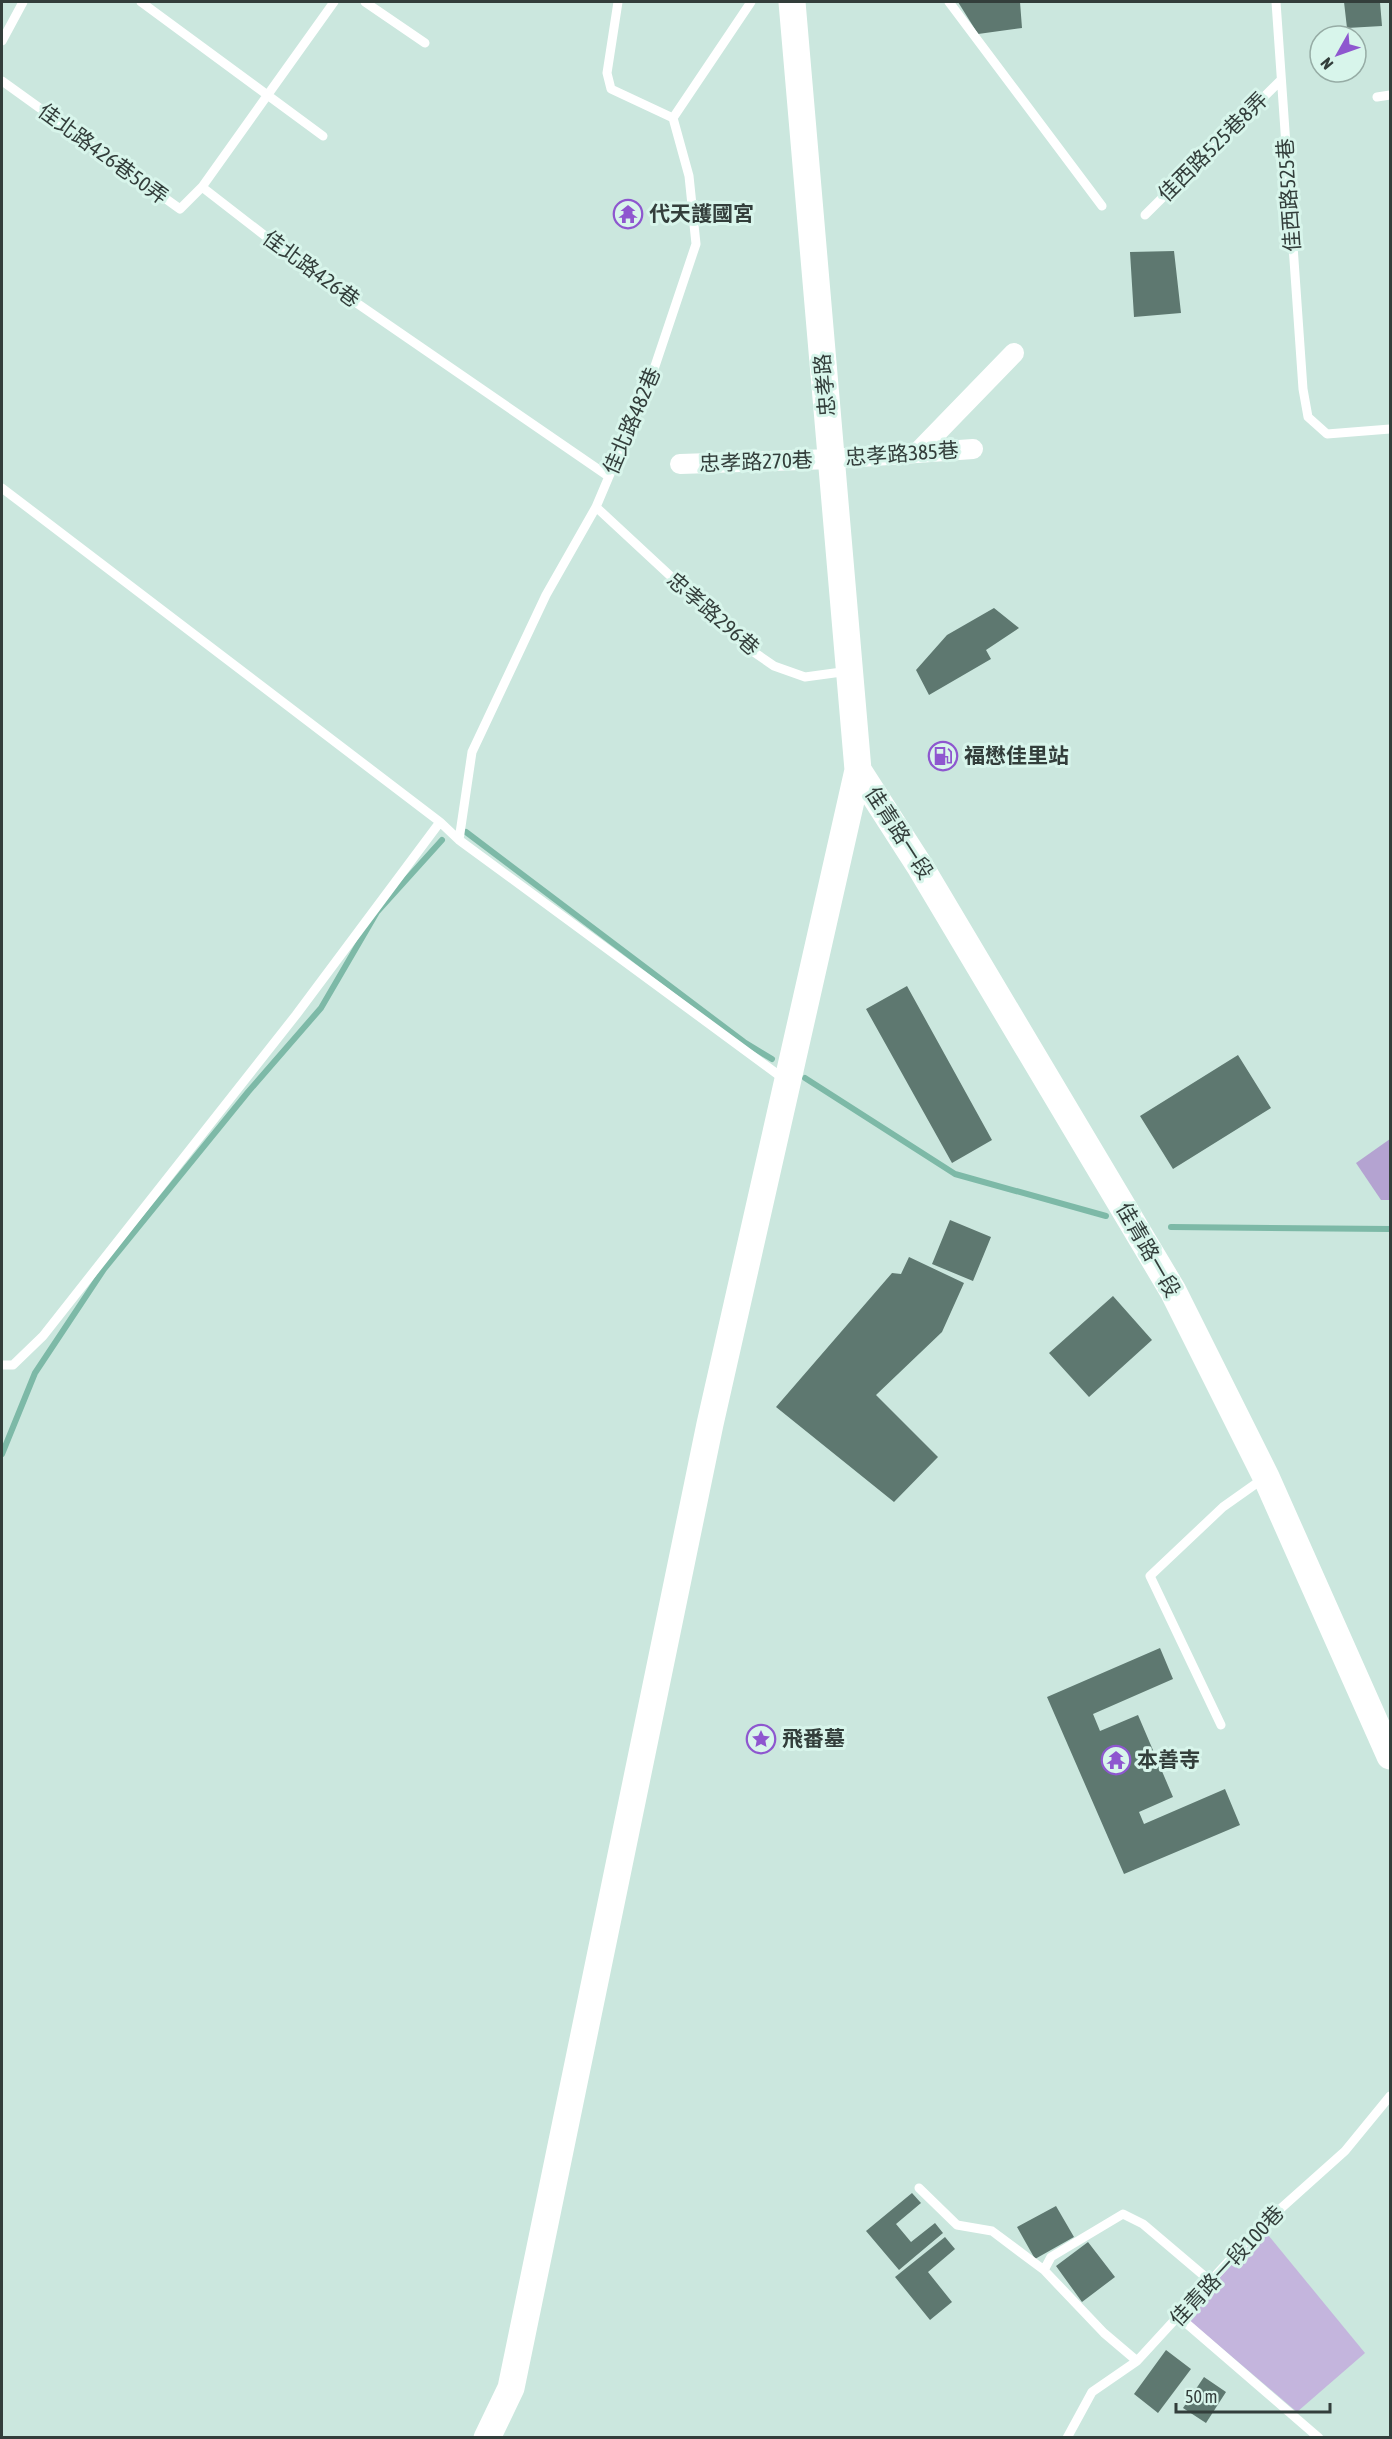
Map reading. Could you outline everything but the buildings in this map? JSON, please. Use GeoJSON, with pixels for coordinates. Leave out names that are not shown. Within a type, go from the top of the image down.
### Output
{"type":"FeatureCollection","features":[{"type":"Feature","properties":{"kind":"street","name":"忠孝路"},"geometry":{"type":"LineString","coordinates":[[792,2],[858,770]]}},
{"type":"Feature","properties":{"kind":"street"},"geometry":{"type":"LineString","coordinates":[[917,453],[1014,353]]}},
{"type":"Feature","properties":{"kind":"street","name":"忠孝路385巷"},"geometry":{"type":"LineString","coordinates":[[832,459],[973,449]]}},
{"type":"Feature","properties":{"kind":"street","name":"忠孝路270巷"},"geometry":{"type":"LineString","coordinates":[[680,464],[832,459]]}},
{"type":"Feature","properties":{"kind":"street"},"geometry":{"type":"LineString","coordinates":[[487,2438],[511,2388],[712,1412],[858,770]]}},
{"type":"Feature","properties":{"kind":"street","name":"佳青路一段"},"geometry":{"type":"LineString","coordinates":[[858,770],[921,868],[1173,1291],[1266,1477],[1390,1756]]}},
{"type":"Feature","properties":{"kind":"lane"},"geometry":{"type":"LineString","coordinates":[[2,41],[22,2]]}},
{"type":"Feature","properties":{"kind":"lane"},"geometry":{"type":"LineString","coordinates":[[141,2],[269,94],[323,136]]}},
{"type":"Feature","properties":{"kind":"lane"},"geometry":{"type":"LineString","coordinates":[[202,187],[334,2]]}},
{"type":"Feature","properties":{"kind":"lane"},"geometry":{"type":"LineString","coordinates":[[365,2],[425,44]]}},
{"type":"Feature","properties":{"kind":"lane"},"geometry":{"type":"LineString","coordinates":[[618,2],[607,73],[611,89],[673,118],[751,2]]}},
{"type":"Feature","properties":{"kind":"lane"},"geometry":{"type":"LineString","coordinates":[[949,2],[1102,206]]}},
{"type":"Feature","properties":{"kind":"lane","name":"佳西路525巷"},"geometry":{"type":"LineString","coordinates":[[1276,2],[1303,389],[1308,417],[1327,434],[1390,429]]}},
{"type":"Feature","properties":{"kind":"lane","name":"佳西路525巷8弄"},"geometry":{"type":"LineString","coordinates":[[1145,215],[1281,80]]}},
{"type":"Feature","properties":{"kind":"lane","name":"佳北路426巷50弄"},"geometry":{"type":"LineString","coordinates":[[2,81],[180,209],[202,187]]}},
{"type":"Feature","properties":{"kind":"lane"},"geometry":{"type":"LineString","coordinates":[[1377,97],[1390,95]]}},
{"type":"Feature","properties":{"kind":"lane","name":"佳北路482巷"},"geometry":{"type":"LineString","coordinates":[[459,840],[472,752],[546,595],[596,507],[652,375],[696,244],[688,176],[673,118]]}},
{"type":"Feature","properties":{"kind":"lane","name":"佳北路426巷"},"geometry":{"type":"LineString","coordinates":[[202,187],[313,273],[608,476]]}},
{"type":"Feature","properties":{"kind":"lane"},"geometry":{"type":"LineString","coordinates":[[2,488],[440,822],[459,840],[786,1080]]}},
{"type":"Feature","properties":{"kind":"lane","name":"忠孝路296巷"},"geometry":{"type":"LineString","coordinates":[[596,507],[748,648],[774,666],[805,677],[850,670]]}},
{"type":"Feature","properties":{"kind":"lane"},"geometry":{"type":"LineString","coordinates":[[2,1365],[13,1365],[43,1336],[296,1015],[440,822]]}},
{"type":"Feature","properties":{"kind":"lane"},"geometry":{"type":"LineString","coordinates":[[1221,1725],[1150,1576],[1223,1507],[1266,1477]]}},
{"type":"Feature","properties":{"kind":"lane","name":"佳青路一段100巷"},"geometry":{"type":"LineString","coordinates":[[1067,2438],[1092,2392],[1137,2361],[1259,2228],[1345,2151],[1390,2096]]}},
{"type":"Feature","properties":{"kind":"lane"},"geometry":{"type":"LineString","coordinates":[[919,2188],[957,2225],[992,2231],[1044,2270],[1104,2332],[1137,2361]]}},
{"type":"Feature","properties":{"kind":"lane"},"geometry":{"type":"LineString","coordinates":[[1044,2270],[1051,2257],[1122,2214],[1143,2224],[1209,2280]]}},
{"type":"Feature","properties":{"kind":"lane"},"geometry":{"type":"LineString","coordinates":[[1179,2317],[1319,2438]]}},
{"type":"Feature","properties":{"kind":"shaded area"},"geometry":{"type":"Polygon","coordinates":[[[1390,1139],[1390,1200],[1381,1200],[1356,1163],[1390,1139]]]}},
{"type":"Feature","properties":{"kind":"shaded area"},"geometry":{"type":"Polygon","coordinates":[[[1264,2230],[1365,2353],[1297,2412],[1184,2316],[1264,2230]]]}},
{"type":"Feature","properties":{"kind":"waterway"},"geometry":{"type":"LineString","coordinates":[[466,832],[744,1042],[772,1059]]}},
{"type":"Feature","properties":{"kind":"waterway"},"geometry":{"type":"LineString","coordinates":[[2,1454],[35,1373],[104,1269],[248,1092],[321,1008],[377,912],[442,840]]}},
{"type":"Feature","properties":{"kind":"waterway"},"geometry":{"type":"LineString","coordinates":[[805,1078],[955,1174],[1106,1216]]}},
{"type":"Feature","properties":{"kind":"waterway"},"geometry":{"type":"LineString","coordinates":[[1171,1227],[1390,1229]]}},
{"type":"Feature","properties":{"kind":"place","name":"代天護國宮"},"geometry":{"type":"Point","coordinates":[628,214]}},
{"type":"Feature","properties":{"kind":"place","name":"福懋佳里站"},"geometry":{"type":"Point","coordinates":[943,756]}},
{"type":"Feature","properties":{"kind":"place","name":"飛番墓"},"geometry":{"type":"Point","coordinates":[761,1739]}},
{"type":"Feature","properties":{"kind":"place","name":"本善寺"},"geometry":{"type":"Point","coordinates":[1116,1760]}}]}
